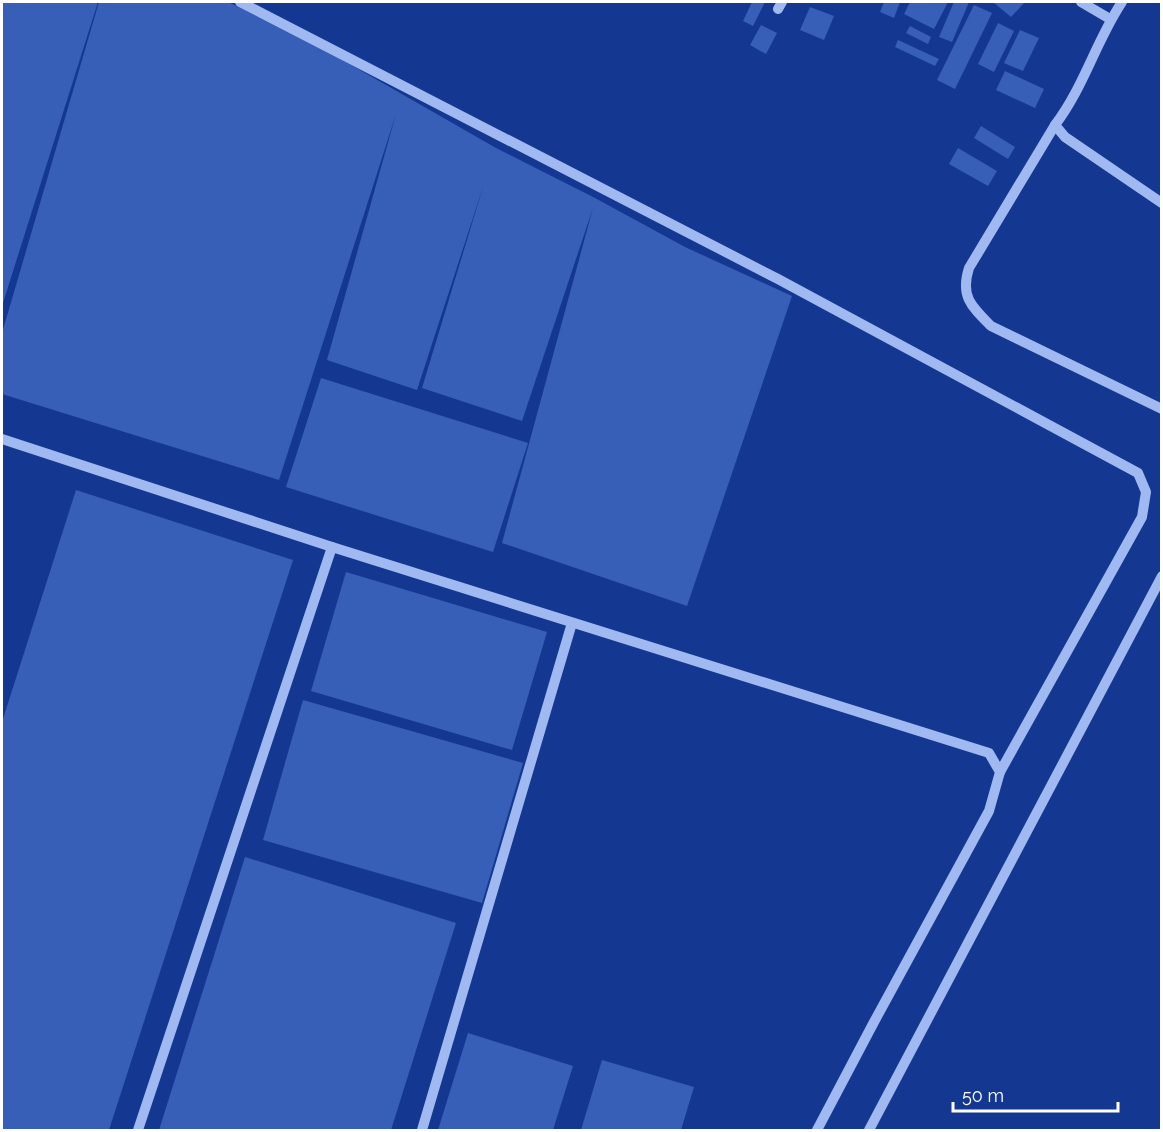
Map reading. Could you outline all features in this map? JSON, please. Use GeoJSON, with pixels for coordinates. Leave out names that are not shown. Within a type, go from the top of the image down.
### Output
{"type":"FeatureCollection","features":[{"type":"Feature","properties":{"kind":"street"},"geometry":{"type":"LineString","coordinates":[[240,2],[767,274],[1138,473],[1146,492],[1142,518],[1000,772],[989,812],[817,1131]]}},
{"type":"Feature","properties":{"kind":"street"},"geometry":{"type":"LineString","coordinates":[[1081,2],[1110,19]]}},
{"type":"Feature","properties":{"kind":"street"},"geometry":{"type":"LineString","coordinates":[[1122,2],[1110,19],[1083,82],[969,268],[964,284],[966,297],[991,326],[1161,409]]}},
{"type":"Feature","properties":{"kind":"street"},"geometry":{"type":"LineString","coordinates":[[1055,125],[1065,137],[1084,151],[1161,203]]}},
{"type":"Feature","properties":{"kind":"street"},"geometry":{"type":"LineString","coordinates":[[2,439],[332,547],[990,753],[1000,772]]}},
{"type":"Feature","properties":{"kind":"street"},"geometry":{"type":"LineString","coordinates":[[138,1131],[332,547]]}},
{"type":"Feature","properties":{"kind":"street"},"geometry":{"type":"LineString","coordinates":[[869,1131],[1161,576]]}},
{"type":"Feature","properties":{"kind":"street"},"geometry":{"type":"LineString","coordinates":[[422,1131],[572,623]]}},
{"type":"Feature","properties":{"kind":"building"},"geometry":{"type":"Polygon","coordinates":[[[2,2],[98,2],[2,306],[2,2]]]}},
{"type":"Feature","properties":{"kind":"building"},"geometry":{"type":"Polygon","coordinates":[[[99,2],[228,2],[311,42],[496,148],[685,247],[792,296],[687,606],[502,543],[593,208],[522,421],[422,388],[484,184],[417,390],[327,360],[396,114],[279,480],[2,394],[2,333],[99,2]]]}},
{"type":"Feature","properties":{"kind":"building"},"geometry":{"type":"Polygon","coordinates":[[[752,2],[765,2],[753,26],[743,21],[752,2]]]}},
{"type":"Feature","properties":{"kind":"building"},"geometry":{"type":"Polygon","coordinates":[[[884,2],[900,2],[894,18],[880,12],[884,2]]]}},
{"type":"Feature","properties":{"kind":"building"},"geometry":{"type":"Polygon","coordinates":[[[910,2],[948,2],[934,29],[904,14],[910,2]]]}},
{"type":"Feature","properties":{"kind":"building"},"geometry":{"type":"Polygon","coordinates":[[[954,2],[969,2],[952,42],[939,37],[954,2]]]}},
{"type":"Feature","properties":{"kind":"building"},"geometry":{"type":"Polygon","coordinates":[[[993,2],[1025,2],[1011,17],[993,2]]]}},
{"type":"Feature","properties":{"kind":"building"},"geometry":{"type":"Polygon","coordinates":[[[974,5],[992,13],[955,89],[937,80],[974,5]]]}},
{"type":"Feature","properties":{"kind":"building"},"geometry":{"type":"Polygon","coordinates":[[[810,7],[834,16],[824,40],[800,30],[810,7]]]}},
{"type":"Feature","properties":{"kind":"building"},"geometry":{"type":"Polygon","coordinates":[[[998,23],[1014,31],[994,72],[978,64],[998,23]]]}},
{"type":"Feature","properties":{"kind":"building"},"geometry":{"type":"Polygon","coordinates":[[[761,25],[777,33],[766,54],[750,45],[761,25]]]}},
{"type":"Feature","properties":{"kind":"building"},"geometry":{"type":"Polygon","coordinates":[[[910,26],[931,37],[928,44],[906,33],[910,26]]]}},
{"type":"Feature","properties":{"kind":"building"},"geometry":{"type":"Polygon","coordinates":[[[1020,30],[1039,38],[1023,71],[1004,63],[1020,30]]]}},
{"type":"Feature","properties":{"kind":"building"},"geometry":{"type":"Polygon","coordinates":[[[898,40],[939,59],[935,66],[895,47],[898,40]]]}},
{"type":"Feature","properties":{"kind":"building"},"geometry":{"type":"Polygon","coordinates":[[[1005,71],[1044,89],[1035,108],[996,90],[1005,71]]]}},
{"type":"Feature","properties":{"kind":"building"},"geometry":{"type":"Polygon","coordinates":[[[981,126],[1015,147],[1008,159],[974,138],[981,126]]]}},
{"type":"Feature","properties":{"kind":"building"},"geometry":{"type":"Polygon","coordinates":[[[958,148],[997,171],[988,186],[949,164],[958,148]]]}},
{"type":"Feature","properties":{"kind":"building"},"geometry":{"type":"Polygon","coordinates":[[[321,378],[528,443],[493,552],[286,487],[321,378]]]}},
{"type":"Feature","properties":{"kind":"building"},"geometry":{"type":"Polygon","coordinates":[[[76,490],[293,560],[109,1130],[2,1130],[2,722],[76,490]]]}},
{"type":"Feature","properties":{"kind":"building"},"geometry":{"type":"Polygon","coordinates":[[[346,572],[547,632],[512,750],[311,691],[346,572]]]}},
{"type":"Feature","properties":{"kind":"building"},"geometry":{"type":"Polygon","coordinates":[[[303,700],[523,763],[482,903],[263,840],[303,700]]]}},
{"type":"Feature","properties":{"kind":"building"},"geometry":{"type":"Polygon","coordinates":[[[245,857],[456,923],[391,1130],[159,1130],[245,857]]]}},
{"type":"Feature","properties":{"kind":"building"},"geometry":{"type":"Polygon","coordinates":[[[468,1033],[573,1066],[553,1130],[438,1130],[468,1033]]]}},
{"type":"Feature","properties":{"kind":"building"},"geometry":{"type":"Polygon","coordinates":[[[602,1060],[694,1087],[681,1130],[581,1130],[602,1060]]]}}]}
